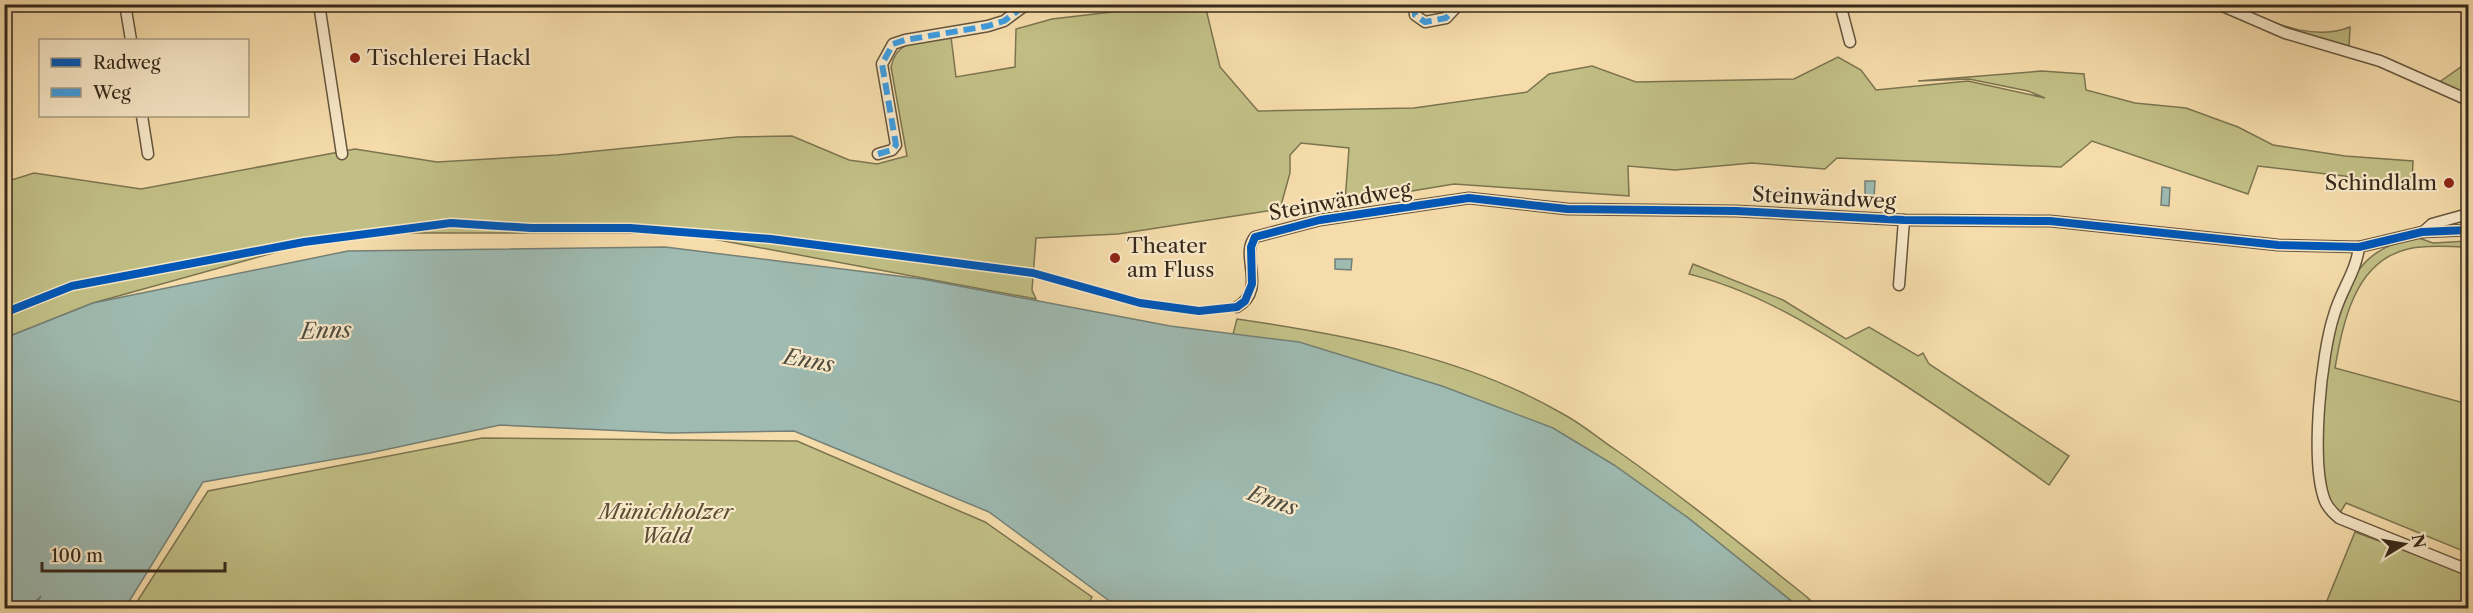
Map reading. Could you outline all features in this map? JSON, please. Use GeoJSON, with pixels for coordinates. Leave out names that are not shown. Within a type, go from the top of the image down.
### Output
{"type":"FeatureCollection","features":[{"type":"Feature","properties":{"kind":"street"},"geometry":{"type":"LineString","coordinates":[[125,4],[131,39]]}},
{"type":"Feature","properties":{"kind":"street"},"geometry":{"type":"LineString","coordinates":[[320,4],[342,154]]}},
{"type":"Feature","properties":{"kind":"street"},"geometry":{"type":"LineString","coordinates":[[878,154],[892,150],[896,145],[882,64],[893,44],[988,26],[1004,21],[1027,4]]}},
{"type":"Feature","properties":{"kind":"street"},"geometry":{"type":"LineString","coordinates":[[1414,4],[1415,15],[1425,22],[1446,18],[1459,4]]}},
{"type":"Feature","properties":{"kind":"street"},"geometry":{"type":"LineString","coordinates":[[1840,4],[1850,42]]}},
{"type":"Feature","properties":{"kind":"street"},"geometry":{"type":"LineString","coordinates":[[2218,4],[2285,33],[2380,62],[2469,99]]}},
{"type":"Feature","properties":{"kind":"street"},"geometry":{"type":"LineString","coordinates":[[142,117],[148,154]]}},
{"type":"Feature","properties":{"kind":"street","name":"Steinwändweg"},"geometry":{"type":"LineString","coordinates":[[1237,307],[1245,301],[1251,290],[1251,247],[1255,237],[1320,220],[1469,198],[1567,209],[1736,211],[1904,220],[2050,220],[2278,245],[2359,247],[2422,232],[2469,230]]}},
{"type":"Feature","properties":{"kind":"street"},"geometry":{"type":"LineString","coordinates":[[2422,232],[2432,224],[2469,214]]}},
{"type":"Feature","properties":{"kind":"street","name":"Steinwändweg"},"geometry":{"type":"LineString","coordinates":[[1899,285],[1904,220]]}},
{"type":"Feature","properties":{"kind":"street"},"geometry":{"type":"LineString","coordinates":[[2359,247],[2356,266],[2333,315],[2327,343],[2318,453],[2324,497],[2330,510],[2339,518],[2469,570]]}},
{"type":"Feature","properties":{"kind":"green space"},"geometry":{"type":"Polygon","coordinates":[[[1172,5],[1205,5],[1220,67],[1258,111],[1414,108],[1527,92],[1549,74],[1592,66],[1636,82],[1794,79],[1838,57],[1861,70],[1876,90],[1968,81],[2045,98],[2028,91],[1969,79],[1918,81],[2042,71],[2084,74],[2086,90],[2135,103],[2186,108],[2238,127],[2273,145],[2345,156],[2413,161],[2412,184],[2258,166],[2248,194],[2092,141],[2061,167],[1837,158],[1825,169],[1752,163],[1675,170],[1628,166],[1629,196],[1454,184],[1345,202],[1349,148],[1301,143],[1290,155],[1290,173],[1280,209],[1118,234],[1036,238],[1032,290],[1036,299],[681,233],[345,233],[93,303],[5,338],[5,182],[34,173],[141,189],[355,149],[437,162],[557,155],[737,137],[792,136],[849,160],[877,164],[907,156],[891,67],[894,57],[906,45],[922,40],[951,37],[956,77],[1015,67],[1016,29],[1052,19],[1172,5]]]}},
{"type":"Feature","properties":{"kind":"green space"},"geometry":{"type":"Polygon","coordinates":[[[2225,5],[2241,5],[2238,8],[2279,24],[2307,31],[2336,31],[2350,27],[2349,47],[2308,37],[2225,5]]]}},
{"type":"Feature","properties":{"kind":"green space"},"geometry":{"type":"Polygon","coordinates":[[[2468,62],[2468,96],[2438,83],[2468,62]]]}},
{"type":"Feature","properties":{"kind":"green space"},"geometry":{"type":"Polygon","coordinates":[[[2416,237],[2433,243],[2468,241],[2468,247],[2415,247],[2390,256],[2375,266],[2364,280],[2348,313],[2335,368],[2468,404],[2468,553],[2346,503],[2340,513],[2330,503],[2325,488],[2322,442],[2325,386],[2339,308],[2358,271],[2370,258],[2391,245],[2416,237]]]}},
{"type":"Feature","properties":{"kind":"green space"},"geometry":{"type":"Polygon","coordinates":[[[1693,264],[1783,300],[1846,339],[1869,327],[1918,356],[1923,353],[1929,364],[2069,456],[2049,485],[1935,405],[1823,333],[1780,309],[1736,289],[1689,274],[1693,264]]]}},
{"type":"Feature","properties":{"kind":"green space"},"geometry":{"type":"Polygon","coordinates":[[[1237,319],[1363,341],[1405,351],[1487,377],[1526,394],[1577,422],[1641,467],[1818,608],[1800,608],[1687,517],[1233,334],[1237,319]]]}},
{"type":"Feature","properties":{"kind":"green space","name":"Münichholzer Wald"},"geometry":{"type":"Polygon","coordinates":[[[482,438],[797,441],[985,522],[1092,597],[1086,608],[133,608],[208,491],[482,438]]]}},
{"type":"Feature","properties":{"kind":"green space"},"geometry":{"type":"Polygon","coordinates":[[[2355,532],[2468,574],[2468,608],[2324,608],[2355,532]]]}},
{"type":"Feature","properties":{"kind":"water"},"geometry":{"type":"Polygon","coordinates":[[[1865,181],[1875,181],[1874,198],[1865,198],[1865,181]]]}},
{"type":"Feature","properties":{"kind":"water"},"geometry":{"type":"Polygon","coordinates":[[[2162,187],[2170,188],[2169,206],[2161,205],[2162,187]]]}},
{"type":"Feature","properties":{"kind":"water","name":"Enns"},"geometry":{"type":"Polygon","coordinates":[[[665,247],[922,279],[1170,326],[1299,342],[1442,386],[1553,428],[1614,465],[1687,517],[1800,608],[1119,608],[989,512],[794,431],[670,433],[500,425],[370,453],[203,482],[125,608],[33,608],[41,596],[29,608],[5,608],[5,338],[93,303],[348,251],[665,247]]]}},
{"type":"Feature","properties":{"kind":"water"},"geometry":{"type":"Polygon","coordinates":[[[1335,259],[1352,259],[1351,270],[1335,269],[1335,259]]]}},
{"type":"Feature","properties":{"kind":"marked path"},"geometry":{"type":"LineString","coordinates":[[878,154],[892,150],[896,145],[882,64],[893,44],[988,26],[1004,21],[1027,4]]}},
{"type":"Feature","properties":{"kind":"marked path"},"geometry":{"type":"LineString","coordinates":[[1414,4],[1415,15],[1425,22],[1446,18],[1459,4]]}},
{"type":"Feature","properties":{"kind":"cycle path"},"geometry":{"type":"LineString","coordinates":[[4,313],[72,286],[304,242],[451,223],[531,228],[630,228],[771,239],[1033,273],[1140,303],[1199,311],[1237,307],[1245,301],[1252,284],[1251,247],[1255,237],[1320,220],[1469,198],[1567,209],[1736,211],[1904,220],[2050,221],[2278,245],[2359,247],[2422,232],[2468,230]]}},
{"type":"Feature","properties":{"kind":"place","name":"Tischlerei Hackl"},"geometry":{"type":"Point","coordinates":[355,58]}},
{"type":"Feature","properties":{"kind":"place","name":"Schindlalm"},"geometry":{"type":"Point","coordinates":[2449,183]}},
{"type":"Feature","properties":{"kind":"place","name":"Theater am Fluss"},"geometry":{"type":"Point","coordinates":[1115,258]}}]}
